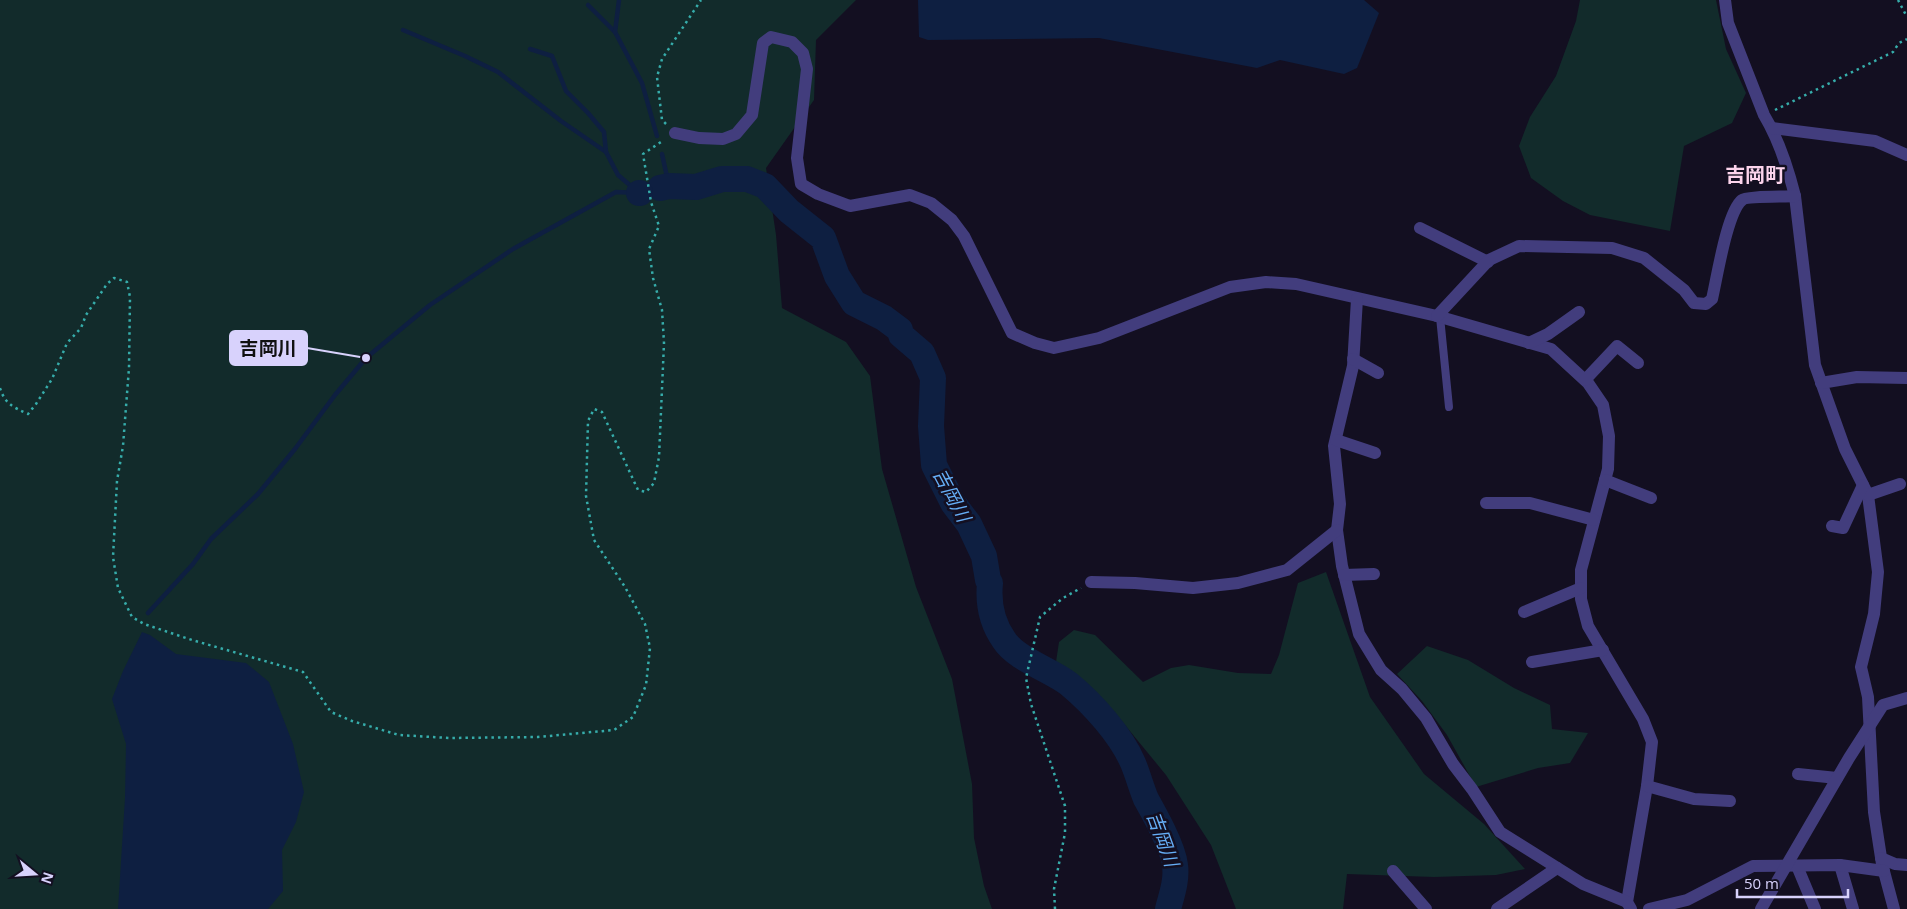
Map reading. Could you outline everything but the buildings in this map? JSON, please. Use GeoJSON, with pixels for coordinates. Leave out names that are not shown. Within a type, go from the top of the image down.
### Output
{"type":"FeatureCollection","features":[{"type":"Feature","properties":{"kind":"street"},"geometry":{"type":"LineString","coordinates":[[1724,0],[1728,23],[1789,172],[1795,196],[1815,365],[1845,449],[1865,490],[1878,572],[1874,614],[1861,666],[1868,697],[1874,812],[1883,864],[1894,909]]}},
{"type":"Feature","properties":{"kind":"street"},"geometry":{"type":"LineString","coordinates":[[675,133],[699,138],[723,139],[736,134],[752,115],[763,43],[770,37],[792,42],[803,53],[807,69],[797,158],[801,184],[818,194],[850,206],[910,195],[931,203],[952,220],[964,236],[1012,333],[1035,343],[1054,348],[1099,338],[1230,287],[1266,282],[1296,284],[1438,317],[1551,349],[1585,380],[1603,405],[1609,436],[1608,469],[1581,570],[1581,599],[1588,626],[1643,719],[1652,742],[1629,905],[1583,884],[1500,832],[1453,764],[1426,718],[1402,689],[1382,670],[1359,634],[1344,575],[1337,530],[1340,504],[1334,446],[1353,359],[1357,299]]}},
{"type":"Feature","properties":{"kind":"street"},"geometry":{"type":"LineString","coordinates":[[1772,128],[1875,141],[1907,154]]}},
{"type":"Feature","properties":{"kind":"street"},"geometry":{"type":"LineString","coordinates":[[1438,317],[1488,262],[1504,252],[1519,246],[1612,248],[1644,258],[1684,290],[1694,303],[1706,304],[1712,299],[1730,220],[1742,200],[1751,196],[1768,198],[1795,196]]}},
{"type":"Feature","properties":{"kind":"street"},"geometry":{"type":"LineString","coordinates":[[1420,228],[1488,262]]}},
{"type":"Feature","properties":{"kind":"street"},"geometry":{"type":"LineString","coordinates":[[1529,343],[1548,334],[1579,312]]}},
{"type":"Feature","properties":{"kind":"street"},"geometry":{"type":"LineString","coordinates":[[1585,380],[1617,346],[1638,363]]}},
{"type":"Feature","properties":{"kind":"street"},"geometry":{"type":"LineString","coordinates":[[1353,359],[1378,373]]}},
{"type":"Feature","properties":{"kind":"street"},"geometry":{"type":"LineString","coordinates":[[1821,383],[1857,377],[1907,378]]}},
{"type":"Feature","properties":{"kind":"street"},"geometry":{"type":"LineString","coordinates":[[1336,440],[1374,453]]}},
{"type":"Feature","properties":{"kind":"street"},"geometry":{"type":"LineString","coordinates":[[1605,480],[1650,498]]}},
{"type":"Feature","properties":{"kind":"street"},"geometry":{"type":"LineString","coordinates":[[1865,490],[1900,484]]}},
{"type":"Feature","properties":{"kind":"street"},"geometry":{"type":"LineString","coordinates":[[1832,526],[1843,528],[1865,490]]}},
{"type":"Feature","properties":{"kind":"street"},"geometry":{"type":"LineString","coordinates":[[1486,503],[1530,503],[1594,520]]}},
{"type":"Feature","properties":{"kind":"street"},"geometry":{"type":"LineString","coordinates":[[1091,582],[1135,583],[1193,588],[1238,583],[1287,570],[1337,530]]}},
{"type":"Feature","properties":{"kind":"street"},"geometry":{"type":"LineString","coordinates":[[1344,575],[1374,574]]}},
{"type":"Feature","properties":{"kind":"street"},"geometry":{"type":"LineString","coordinates":[[1524,612],[1581,588]]}},
{"type":"Feature","properties":{"kind":"street"},"geometry":{"type":"LineString","coordinates":[[1532,662],[1603,650]]}},
{"type":"Feature","properties":{"kind":"street"},"geometry":{"type":"LineString","coordinates":[[1761,909],[1768,903],[1791,866],[1837,778],[1870,723],[1883,705],[1907,698]]}},
{"type":"Feature","properties":{"kind":"street"},"geometry":{"type":"LineString","coordinates":[[1798,774],[1837,778]]}},
{"type":"Feature","properties":{"kind":"street"},"geometry":{"type":"LineString","coordinates":[[1647,786],[1694,799],[1730,801]]}},
{"type":"Feature","properties":{"kind":"street"},"geometry":{"type":"LineString","coordinates":[[1840,865],[1853,909]]}},
{"type":"Feature","properties":{"kind":"street"},"geometry":{"type":"LineString","coordinates":[[1649,909],[1687,900],[1754,866],[1907,865]]}},
{"type":"Feature","properties":{"kind":"street"},"geometry":{"type":"LineString","coordinates":[[1791,866],[1815,909]]}},
{"type":"Feature","properties":{"kind":"street"},"geometry":{"type":"LineString","coordinates":[[1497,909],[1557,868]]}},
{"type":"Feature","properties":{"kind":"street"},"geometry":{"type":"LineString","coordinates":[[1393,871],[1426,909]]}},
{"type":"Feature","properties":{"kind":"lane"},"geometry":{"type":"LineString","coordinates":[[1438,317],[1449,407]]}},
{"type":"Feature","properties":{"kind":"path"},"geometry":{"type":"LineString","coordinates":[[0,388],[3,398],[10,406],[28,414],[52,379],[67,343],[80,328],[86,315],[107,284],[114,278],[127,282],[130,297],[129,368],[123,446],[117,481],[113,557],[118,588],[132,617],[144,624],[192,640],[303,672],[332,712],[352,722],[399,735],[449,738],[538,737],[614,730],[633,717],[646,686],[650,648],[645,624],[625,587],[594,540],[586,496],[588,421],[594,409],[602,412],[638,490],[646,492],[654,483],[659,457],[664,343],[662,310],[653,278],[649,249],[659,226],[651,202],[644,154],[675,133],[662,120],[657,77],[662,59],[700,0]]}},
{"type":"Feature","properties":{"kind":"path"},"geometry":{"type":"LineString","coordinates":[[1898,0],[1907,17]]}},
{"type":"Feature","properties":{"kind":"path"},"geometry":{"type":"LineString","coordinates":[[1764,114],[1893,52],[1899,43],[1907,39]]}},
{"type":"Feature","properties":{"kind":"path"},"geometry":{"type":"LineString","coordinates":[[1055,909],[1054,889],[1065,833],[1065,806],[1031,704],[1026,678],[1040,617],[1063,598],[1091,582]]}},
{"type":"Feature","properties":{"kind":"green space"},"geometry":{"type":"Polygon","coordinates":[[[0,0],[856,0],[816,40],[814,100],[766,168],[776,235],[782,308],[846,342],[870,376],[882,469],[916,587],[952,679],[972,784],[974,838],[984,886],[992,909],[0,909],[0,0]]]}},
{"type":"Feature","properties":{"kind":"green space"},"geometry":{"type":"Polygon","coordinates":[[[1580,0],[1716,0],[1726,49],[1746,93],[1732,123],[1684,146],[1670,231],[1590,215],[1563,201],[1531,178],[1519,146],[1530,117],[1556,76],[1576,21],[1580,0]]]}},
{"type":"Feature","properties":{"kind":"green space"},"geometry":{"type":"Polygon","coordinates":[[[1326,572],[1370,697],[1424,774],[1484,824],[1525,869],[1496,875],[1434,877],[1347,874],[1343,909],[1236,909],[1211,845],[1166,775],[1120,719],[1080,692],[1056,662],[1059,642],[1074,630],[1095,635],[1143,682],[1171,668],[1189,665],[1238,673],[1271,674],[1279,655],[1298,583],[1326,572]]]}},
{"type":"Feature","properties":{"kind":"green space"},"geometry":{"type":"Polygon","coordinates":[[[1427,646],[1468,660],[1514,688],[1550,705],[1552,729],[1588,733],[1570,763],[1538,768],[1476,787],[1447,735],[1422,701],[1397,674],[1427,646]]]}},
{"type":"Feature","properties":{"kind":"water"},"geometry":{"type":"Polygon","coordinates":[[[918,0],[1364,0],[1379,13],[1357,68],[1344,74],[1280,60],[1257,68],[1099,38],[928,40],[919,37],[918,0]]]}},
{"type":"Feature","properties":{"kind":"water"},"geometry":{"type":"Polygon","coordinates":[[[142,632],[150,635],[176,654],[246,663],[269,682],[293,744],[304,792],[296,822],[282,850],[283,891],[268,909],[118,909],[125,798],[126,744],[112,699],[142,632]]]}},
{"type":"Feature","properties":{"kind":"waterway"},"geometry":{"type":"LineString","coordinates":[[615,32],[619,0]]}},
{"type":"Feature","properties":{"kind":"waterway"},"geometry":{"type":"LineString","coordinates":[[588,5],[615,32],[642,83],[657,136]]}},
{"type":"Feature","properties":{"kind":"waterway"},"geometry":{"type":"LineString","coordinates":[[403,30],[498,72],[561,121],[606,152],[618,175],[639,193]]}},
{"type":"Feature","properties":{"kind":"waterway"},"geometry":{"type":"LineString","coordinates":[[530,49],[552,56],[566,91],[604,132],[606,152]]}},
{"type":"Feature","properties":{"kind":"waterway"},"geometry":{"type":"LineString","coordinates":[[662,154],[669,186]]}},
{"type":"Feature","properties":{"kind":"waterway","name":"吉岡川"},"geometry":{"type":"LineString","coordinates":[[660,188],[669,186],[696,187],[722,179],[747,179],[765,186],[789,211],[823,238],[837,276],[854,303],[884,318],[900,330],[901,335],[922,353],[933,378],[931,426],[934,465],[953,503],[969,524],[984,556],[990,583],[990,605],[996,627],[1004,640],[1017,653],[1062,679],[1078,692],[1097,710],[1128,752],[1146,799],[1163,831],[1174,858],[1174,887],[1168,909]]}},
{"type":"Feature","properties":{"kind":"waterway","name":"吉岡川"},"geometry":{"type":"LineString","coordinates":[[148,613],[193,564],[211,539],[258,494],[366,358],[430,305],[513,249],[616,192],[639,193]]}},
{"type":"Feature","properties":{"kind":"place","name":"吉岡川"},"geometry":{"type":"Point","coordinates":[366,358]}},
{"type":"Feature","properties":{"kind":"district","name":"吉岡町"},"geometry":{"type":"Point","coordinates":[1755,175]}}]}
